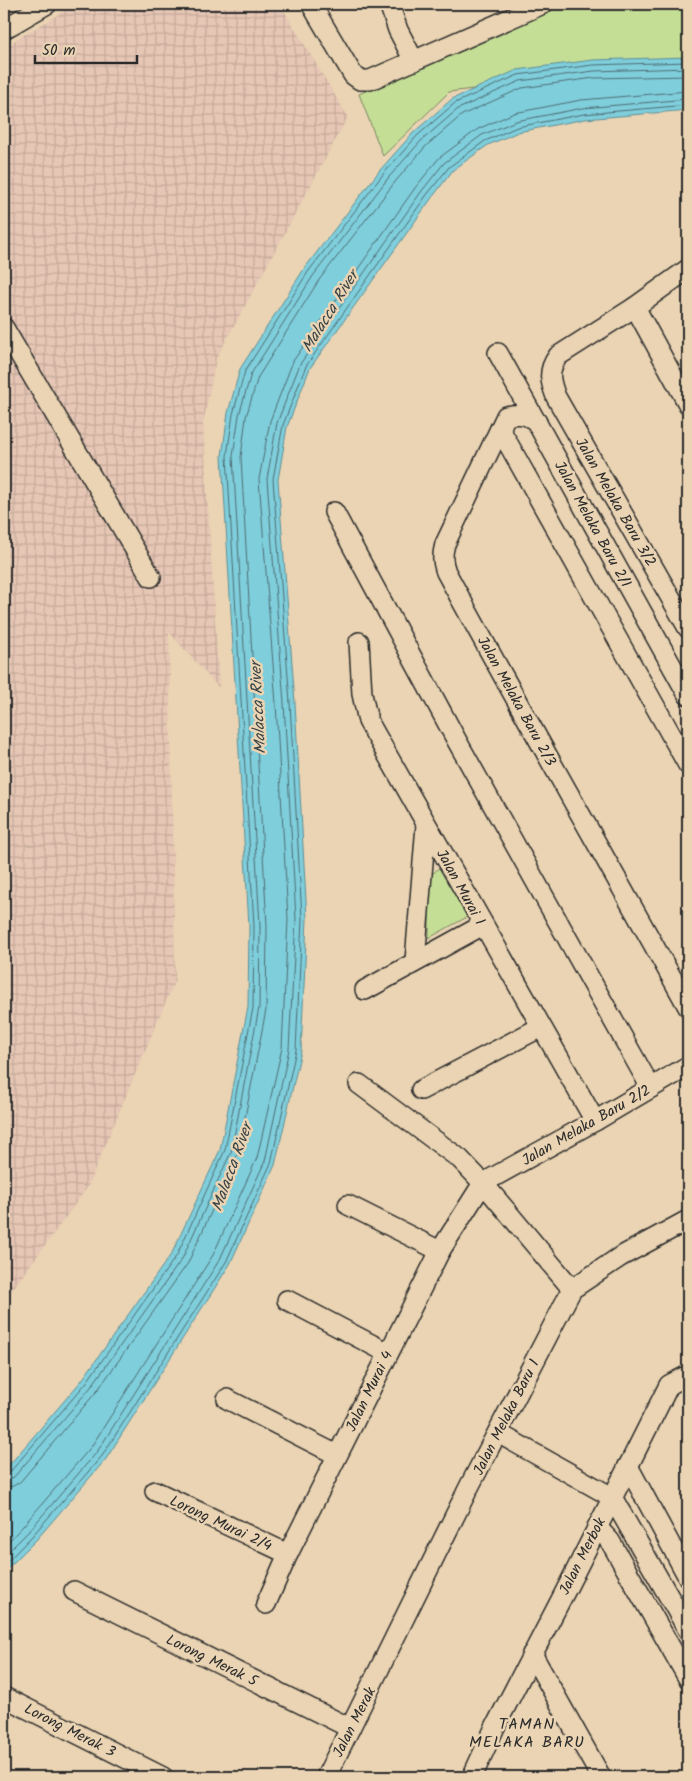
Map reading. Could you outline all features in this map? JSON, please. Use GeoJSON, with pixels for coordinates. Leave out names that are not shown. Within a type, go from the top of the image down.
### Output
{"type":"FeatureCollection","features":[{"type":"Feature","properties":{"kind":"street"},"geometry":{"type":"LineString","coordinates":[[4,29],[47,4]]}},
{"type":"Feature","properties":{"kind":"street"},"geometry":{"type":"LineString","coordinates":[[311,4],[353,75],[360,80],[370,80],[543,4]]}},
{"type":"Feature","properties":{"kind":"street"},"geometry":{"type":"LineString","coordinates":[[388,4],[398,30],[414,60]]}},
{"type":"Feature","properties":{"kind":"street"},"geometry":{"type":"LineString","coordinates":[[688,270],[635,308],[688,404]]}},
{"type":"Feature","properties":{"kind":"street","name":"Jalan Melaka Baru 3/2"},"geometry":{"type":"LineString","coordinates":[[635,308],[558,356],[552,364],[549,374],[556,397],[688,628]]}},
{"type":"Feature","properties":{"kind":"street"},"geometry":{"type":"LineString","coordinates":[[4,328],[151,577]]}},
{"type":"Feature","properties":{"kind":"street","name":"Jalan Melaka Baru 2/1"},"geometry":{"type":"LineString","coordinates":[[498,353],[688,695]]}},
{"type":"Feature","properties":{"kind":"street","name":"Jalan Melaka Baru 2/3"},"geometry":{"type":"LineString","coordinates":[[537,422],[529,416],[513,414],[506,416],[445,544],[442,553],[443,562],[446,572],[514,698],[688,1007]]}},
{"type":"Feature","properties":{"kind":"street"},"geometry":{"type":"LineString","coordinates":[[500,429],[688,765]]}},
{"type":"Feature","properties":{"kind":"street"},"geometry":{"type":"LineString","coordinates":[[334,512],[457,741],[651,1088]]}},
{"type":"Feature","properties":{"kind":"street","name":"Jalan Murai 1"},"geometry":{"type":"LineString","coordinates":[[359,642],[362,694],[368,721],[595,1122]]}},
{"type":"Feature","properties":{"kind":"street"},"geometry":{"type":"LineString","coordinates":[[415,961],[426,825]]}},
{"type":"Feature","properties":{"kind":"street"},"geometry":{"type":"LineString","coordinates":[[365,990],[483,925]]}},
{"type":"Feature","properties":{"kind":"street"},"geometry":{"type":"LineString","coordinates":[[421,1090],[541,1027]]}},
{"type":"Feature","properties":{"kind":"street","name":"Jalan Melaka Baru 2/2"},"geometry":{"type":"LineString","coordinates":[[483,1183],[595,1122],[688,1066]]}},
{"type":"Feature","properties":{"kind":"street"},"geometry":{"type":"LineString","coordinates":[[360,1084],[460,1159],[483,1183],[572,1289]]}},
{"type":"Feature","properties":{"kind":"street","name":"Jalan Murai 4"},"geometry":{"type":"LineString","coordinates":[[266,1604],[288,1554],[440,1250],[483,1183]]}},
{"type":"Feature","properties":{"kind":"street"},"geometry":{"type":"LineString","coordinates":[[348,1205],[440,1250]]}},
{"type":"Feature","properties":{"kind":"street","name":"Jalan Melaka Baru 1"},"geometry":{"type":"LineString","coordinates":[[382,1666],[469,1488],[572,1289],[620,1258],[688,1220]]}},
{"type":"Feature","properties":{"kind":"street"},"geometry":{"type":"LineString","coordinates":[[287,1300],[388,1353]]}},
{"type":"Feature","properties":{"kind":"street","name":"Jalan Merbok"},"geometry":{"type":"LineString","coordinates":[[472,1777],[495,1727],[669,1385],[688,1375]]}},
{"type":"Feature","properties":{"kind":"street"},"geometry":{"type":"LineString","coordinates":[[227,1398],[337,1455]]}},
{"type":"Feature","properties":{"kind":"street"},"geometry":{"type":"LineString","coordinates":[[498,1433],[612,1497],[688,1630]]}},
{"type":"Feature","properties":{"kind":"street"},"geometry":{"type":"LineString","coordinates":[[628,1466],[688,1577]]}},
{"type":"Feature","properties":{"kind":"street","name":"Lorong Murai 2/4"},"geometry":{"type":"LineString","coordinates":[[155,1491],[288,1554]]}},
{"type":"Feature","properties":{"kind":"street"},"geometry":{"type":"LineString","coordinates":[[597,1527],[610,1541],[688,1678]]}},
{"type":"Feature","properties":{"kind":"street","name":"Lorong Merak 5"},"geometry":{"type":"LineString","coordinates":[[74,1591],[350,1728]]}},
{"type":"Feature","properties":{"kind":"street"},"geometry":{"type":"LineString","coordinates":[[532,1654],[601,1777]]}},
{"type":"Feature","properties":{"kind":"street","name":"Jalan Merak"},"geometry":{"type":"LineString","coordinates":[[326,1777],[382,1666]]}},
{"type":"Feature","properties":{"kind":"street","name":"Lorong Merak 3"},"geometry":{"type":"LineString","coordinates":[[4,1697],[163,1777]]}},
{"type":"Feature","properties":{"kind":"shaded area"},"geometry":{"type":"Polygon","coordinates":[[[76,4],[280,4],[348,117],[216,359],[203,424],[219,688],[169,632],[175,980],[87,1188],[4,1301],[4,47],[76,4]]]}},
{"type":"Feature","properties":{"kind":"green space"},"geometry":{"type":"Polygon","coordinates":[[[556,4],[688,4],[688,62],[449,92],[383,156],[359,94],[556,4]]]}},
{"type":"Feature","properties":{"kind":"green space"},"geometry":{"type":"Polygon","coordinates":[[[440,867],[467,917],[429,938],[429,877],[440,867]]]}},
{"type":"Feature","properties":{"kind":"water","name":"Malacca River"},"geometry":{"type":"Polygon","coordinates":[[[688,57],[688,110],[585,119],[518,132],[488,145],[453,170],[310,368],[287,427],[278,480],[295,703],[307,919],[301,1051],[275,1165],[230,1264],[106,1459],[37,1539],[4,1572],[4,1471],[82,1380],[172,1253],[220,1150],[248,1007],[249,926],[222,456],[228,413],[240,369],[304,269],[380,170],[413,133],[452,99],[517,70],[593,60],[688,57]]]}},
{"type":"Feature","properties":{"kind":"district","name":"TAMAN MELAKA BARU"},"geometry":{"type":"Point","coordinates":[527,1732]}}]}
